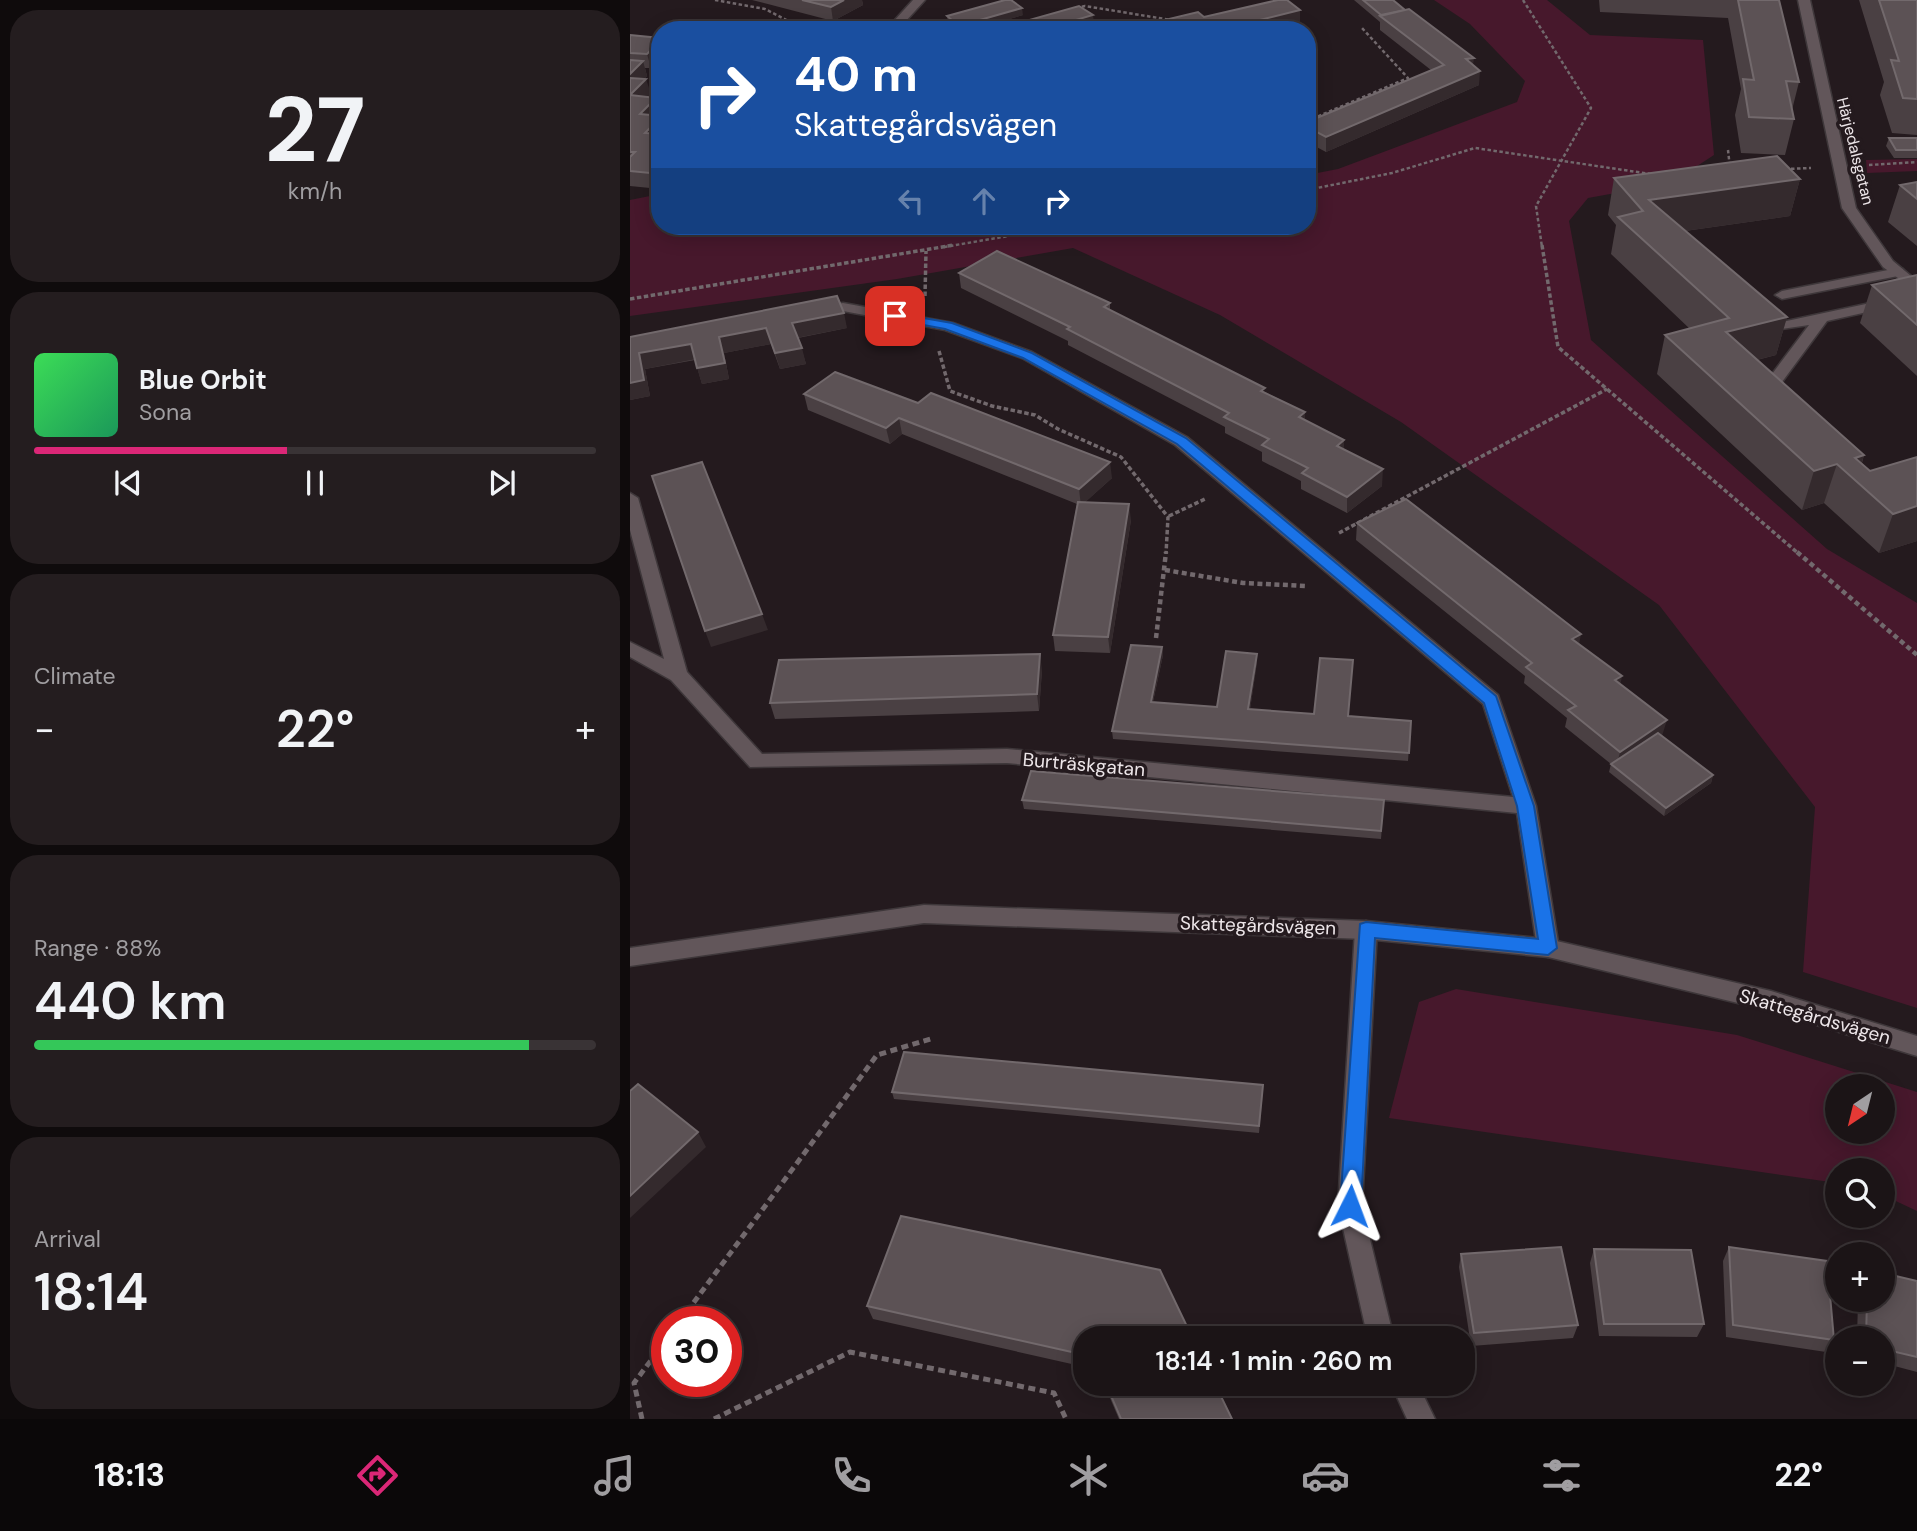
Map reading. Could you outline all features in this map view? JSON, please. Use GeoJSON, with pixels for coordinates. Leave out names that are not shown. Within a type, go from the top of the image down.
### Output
{"type":"FeatureCollection","features":[{"type":"Feature","properties":{"kind":"street"},"geometry":{"type":"LineString","coordinates":[[900,21],[919,0]]}},
{"type":"Feature","properties":{"kind":"street","name":"Härjedalsgatan"},"geometry":{"type":"LineString","coordinates":[[1804,0],[1849,208],[1888,264],[1917,288]]}},
{"type":"Feature","properties":{"kind":"street"},"geometry":{"type":"LineString","coordinates":[[1782,295],[1898,272]]}},
{"type":"Feature","properties":{"kind":"street"},"geometry":{"type":"LineString","coordinates":[[1749,301],[1779,327],[1917,297]]}},
{"type":"Feature","properties":{"kind":"street"},"geometry":{"type":"LineString","coordinates":[[803,313],[843,307],[948,326],[1027,355],[1181,441],[1491,701],[1526,806],[1548,948]]}},
{"type":"Feature","properties":{"kind":"street"},"geometry":{"type":"LineString","coordinates":[[1790,406],[1771,386],[1822,318]]}},
{"type":"Feature","properties":{"kind":"street","name":"Burträskgatan"},"geometry":{"type":"LineString","coordinates":[[630,498],[678,675]]}},
{"type":"Feature","properties":{"kind":"street","name":"Burträskgatan"},"geometry":{"type":"LineString","coordinates":[[630,649],[678,675],[757,762],[1007,756],[1526,806]]}},
{"type":"Feature","properties":{"kind":"street","name":"Skattegårdsvägen"},"geometry":{"type":"LineString","coordinates":[[630,957],[924,914],[1366,930],[1548,948],[1771,1001],[1917,1046]]}},
{"type":"Feature","properties":{"kind":"street"},"geometry":{"type":"LineString","coordinates":[[1366,930],[1350,1206],[1378,1326]]}},
{"type":"Feature","properties":{"kind":"street"},"geometry":{"type":"LineString","coordinates":[[1410,1396],[1421,1419]]}},
{"type":"Feature","properties":{"kind":"path"},"geometry":{"type":"LineString","coordinates":[[715,0],[765,9],[788,21]]}},
{"type":"Feature","properties":{"kind":"path"},"geometry":{"type":"LineString","coordinates":[[1523,0],[1591,108],[1536,206],[1558,347],[1917,655]]}},
{"type":"Feature","properties":{"kind":"path"},"geometry":{"type":"LineString","coordinates":[[1070,9],[1085,6],[1171,21]]}},
{"type":"Feature","properties":{"kind":"path"},"geometry":{"type":"LineString","coordinates":[[1316,117],[1408,78],[1361,27]]}},
{"type":"Feature","properties":{"kind":"path"},"geometry":{"type":"LineString","coordinates":[[1316,188],[1392,173],[1475,148],[1659,175]]}},
{"type":"Feature","properties":{"kind":"path"},"geometry":{"type":"LineString","coordinates":[[1728,150],[1730,172]]}},
{"type":"Feature","properties":{"kind":"path"},"geometry":{"type":"LineString","coordinates":[[1785,169],[1917,162]]}},
{"type":"Feature","properties":{"kind":"path"},"geometry":{"type":"LineString","coordinates":[[630,299],[1016,235]]}},
{"type":"Feature","properties":{"kind":"path"},"geometry":{"type":"LineString","coordinates":[[925,296],[926,251]]}},
{"type":"Feature","properties":{"kind":"path"},"geometry":{"type":"LineString","coordinates":[[948,326],[938,354],[950,391],[992,406],[1035,415],[1058,429],[1121,457],[1168,517],[1166,570],[1156,638]]}},
{"type":"Feature","properties":{"kind":"path"},"geometry":{"type":"LineString","coordinates":[[1354,525],[1606,389]]}},
{"type":"Feature","properties":{"kind":"path"},"geometry":{"type":"LineString","coordinates":[[1168,517],[1207,498]]}},
{"type":"Feature","properties":{"kind":"path"},"geometry":{"type":"LineString","coordinates":[[1166,570],[1243,583],[1311,586],[1340,574]]}},
{"type":"Feature","properties":{"kind":"path"},"geometry":{"type":"LineString","coordinates":[[691,1306],[877,1055],[934,1038]]}},
{"type":"Feature","properties":{"kind":"path"},"geometry":{"type":"LineString","coordinates":[[714,1419],[850,1352],[1055,1393],[1066,1419]]}},
{"type":"Feature","properties":{"kind":"path"},"geometry":{"type":"LineString","coordinates":[[642,1419],[634,1383],[651,1360]]}},
{"type":"Feature","properties":{"kind":"shaded area"},"geometry":{"type":"Polygon","coordinates":[[[1434,0],[1547,0],[1590,35],[1703,40],[1714,155],[1671,183],[1588,198],[1569,221],[1591,340],[1827,549],[1917,603],[1917,1008],[1803,972],[1815,807],[1659,605],[1401,422],[1220,315],[1073,248],[897,279],[630,316],[630,200],[651,196],[651,235],[1316,235],[1316,173],[1338,169],[1517,102],[1525,81],[1470,24],[1434,0]]]}},
{"type":"Feature","properties":{"kind":"shaded area"},"geometry":{"type":"Polygon","coordinates":[[[1917,159],[1917,171],[1867,173],[1866,160],[1917,159]]]}},
{"type":"Feature","properties":{"kind":"shaded area"},"geometry":{"type":"Polygon","coordinates":[[[1456,989],[1737,1035],[1860,1074],[1825,1074],[1825,1144],[1895,1144],[1895,1085],[1917,1092],[1917,1211],[1895,1201],[1895,1158],[1825,1158],[1825,1181],[1389,1118],[1419,1002],[1456,989]]]}},
{"type":"Feature","properties":{"kind":"building"},"geometry":{"type":"Polygon","coordinates":[[[802,0],[844,0],[831,7],[802,0]]]}},
{"type":"Feature","properties":{"kind":"building"},"geometry":{"type":"Polygon","coordinates":[[[1005,0],[1011,0],[1022,8],[976,21],[953,21],[947,16],[1005,0]]]}},
{"type":"Feature","properties":{"kind":"building"},"geometry":{"type":"Polygon","coordinates":[[[1278,0],[1287,0],[1300,10],[1255,21],[1160,21],[1198,12],[1204,17],[1278,0]]]}},
{"type":"Feature","properties":{"kind":"building"},"geometry":{"type":"Polygon","coordinates":[[[1363,0],[1393,0],[1405,10],[1381,15],[1363,0]]]}},
{"type":"Feature","properties":{"kind":"building"},"geometry":{"type":"Polygon","coordinates":[[[1738,0],[1779,0],[1799,82],[1786,81],[1794,119],[1749,117],[1743,79],[1754,80],[1738,0]]]}},
{"type":"Feature","properties":{"kind":"building"},"geometry":{"type":"Polygon","coordinates":[[[1879,0],[1917,0],[1917,99],[1903,98],[1891,60],[1899,61],[1879,0]]]}},
{"type":"Feature","properties":{"kind":"building"},"geometry":{"type":"Polygon","coordinates":[[[1079,6],[1093,15],[1073,21],[1026,21],[1079,6]]]}},
{"type":"Feature","properties":{"kind":"building"},"geometry":{"type":"Polygon","coordinates":[[[1409,9],[1474,58],[1466,59],[1480,71],[1326,137],[1316,132],[1316,118],[1444,65],[1380,16],[1409,9]]]}},
{"type":"Feature","properties":{"kind":"building"},"geometry":{"type":"Polygon","coordinates":[[[630,35],[651,37],[651,50],[647,54],[630,53],[630,35]]]}},
{"type":"Feature","properties":{"kind":"building"},"geometry":{"type":"Polygon","coordinates":[[[630,60],[643,61],[630,74],[630,60]]]}},
{"type":"Feature","properties":{"kind":"building"},"geometry":{"type":"Polygon","coordinates":[[[630,78],[646,79],[630,95],[630,78]]]}},
{"type":"Feature","properties":{"kind":"building"},"geometry":{"type":"Polygon","coordinates":[[[630,95],[651,97],[651,103],[640,114],[651,115],[651,127],[645,133],[651,133],[651,173],[630,171],[630,157],[635,152],[630,152],[630,95]]]}},
{"type":"Feature","properties":{"kind":"building"},"geometry":{"type":"Polygon","coordinates":[[[1889,138],[1917,138],[1917,150],[1896,150],[1889,138]]]}},
{"type":"Feature","properties":{"kind":"building"},"geometry":{"type":"Polygon","coordinates":[[[1777,156],[1800,179],[1649,200],[1787,317],[1726,332],[1864,455],[1855,458],[1870,471],[1917,457],[1917,506],[1893,514],[1837,464],[1814,471],[1665,335],[1729,318],[1618,217],[1643,211],[1614,178],[1777,156]]]}},
{"type":"Feature","properties":{"kind":"building"},"geometry":{"type":"Polygon","coordinates":[[[1917,182],[1917,199],[1900,185],[1917,182]]]}},
{"type":"Feature","properties":{"kind":"building"},"geometry":{"type":"Polygon","coordinates":[[[997,251],[1110,303],[1104,307],[1265,388],[1261,391],[1305,412],[1299,417],[1344,440],[1337,446],[1383,469],[1347,497],[1302,473],[1308,468],[1262,445],[1269,439],[1224,417],[1229,413],[1067,329],[1070,327],[959,273],[997,251]]]}},
{"type":"Feature","properties":{"kind":"building"},"geometry":{"type":"Polygon","coordinates":[[[1917,275],[1917,325],[1872,285],[1917,275]]]}},
{"type":"Feature","properties":{"kind":"building"},"geometry":{"type":"Polygon","coordinates":[[[837,296],[844,313],[792,323],[802,348],[775,353],[766,328],[719,337],[725,363],[697,368],[691,344],[639,353],[644,380],[630,383],[630,337],[837,296]]]}},
{"type":"Feature","properties":{"kind":"building"},"geometry":{"type":"Polygon","coordinates":[[[835,372],[918,403],[931,393],[1110,462],[1079,489],[899,418],[886,428],[804,394],[835,372]]]}},
{"type":"Feature","properties":{"kind":"building"},"geometry":{"type":"Polygon","coordinates":[[[702,462],[762,614],[705,631],[652,476],[702,462]]]}},
{"type":"Feature","properties":{"kind":"building"},"geometry":{"type":"Polygon","coordinates":[[[1406,499],[1581,634],[1572,639],[1622,676],[1615,680],[1667,720],[1620,752],[1568,710],[1576,706],[1526,667],[1532,663],[1357,523],[1406,499]]]}},
{"type":"Feature","properties":{"kind":"building"},"geometry":{"type":"Polygon","coordinates":[[[1078,502],[1129,504],[1108,637],[1053,635],[1078,502]]]}},
{"type":"Feature","properties":{"kind":"building"},"geometry":{"type":"Polygon","coordinates":[[[1131,645],[1162,647],[1151,702],[1217,707],[1226,651],[1257,654],[1248,709],[1314,714],[1320,658],[1353,660],[1348,716],[1411,721],[1409,753],[1112,731],[1131,645]]]}},
{"type":"Feature","properties":{"kind":"building"},"geometry":{"type":"Polygon","coordinates":[[[1040,654],[1037,694],[770,703],[779,660],[1040,654]]]}},
{"type":"Feature","properties":{"kind":"building"},"geometry":{"type":"Polygon","coordinates":[[[1658,733],[1713,775],[1666,808],[1611,764],[1658,733]]]}},
{"type":"Feature","properties":{"kind":"building"},"geometry":{"type":"Polygon","coordinates":[[[1031,771],[1384,800],[1381,831],[1022,800],[1031,771]]]}},
{"type":"Feature","properties":{"kind":"building"},"geometry":{"type":"Polygon","coordinates":[[[904,1052],[1263,1085],[1259,1126],[892,1092],[904,1052]]]}},
{"type":"Feature","properties":{"kind":"building"},"geometry":{"type":"Polygon","coordinates":[[[638,1084],[698,1132],[630,1196],[630,1091],[638,1084]]]}},
{"type":"Feature","properties":{"kind":"building"},"geometry":{"type":"Polygon","coordinates":[[[901,1216],[1160,1270],[1187,1326],[1073,1326],[1073,1352],[867,1306],[901,1216]]]}},
{"type":"Feature","properties":{"kind":"building"},"geometry":{"type":"Polygon","coordinates":[[[1561,1247],[1578,1325],[1475,1333],[1461,1254],[1561,1247]]]}},
{"type":"Feature","properties":{"kind":"building"},"geometry":{"type":"Polygon","coordinates":[[[1729,1247],[1825,1261],[1825,1312],[1832,1312],[1833,1326],[1825,1326],[1825,1339],[1733,1325],[1729,1247]]]}},
{"type":"Feature","properties":{"kind":"building"},"geometry":{"type":"Polygon","coordinates":[[[1594,1249],[1691,1250],[1704,1324],[1604,1324],[1594,1249]]]}},
{"type":"Feature","properties":{"kind":"building"},"geometry":{"type":"Polygon","coordinates":[[[1895,1276],[1917,1281],[1917,1357],[1895,1352],[1895,1326],[1866,1326],[1867,1312],[1895,1312],[1895,1276]]]}},
{"type":"Feature","properties":{"kind":"building"},"geometry":{"type":"Polygon","coordinates":[[[1111,1396],[1221,1396],[1232,1419],[1121,1419],[1111,1396]]]}},
{"type":"Feature","properties":{"kind":"route"},"geometry":{"type":"LineString","coordinates":[[895,316],[948,326],[1027,355],[1181,441],[1491,701],[1526,806],[1548,948],[1366,930],[1350,1206]]}}]}
